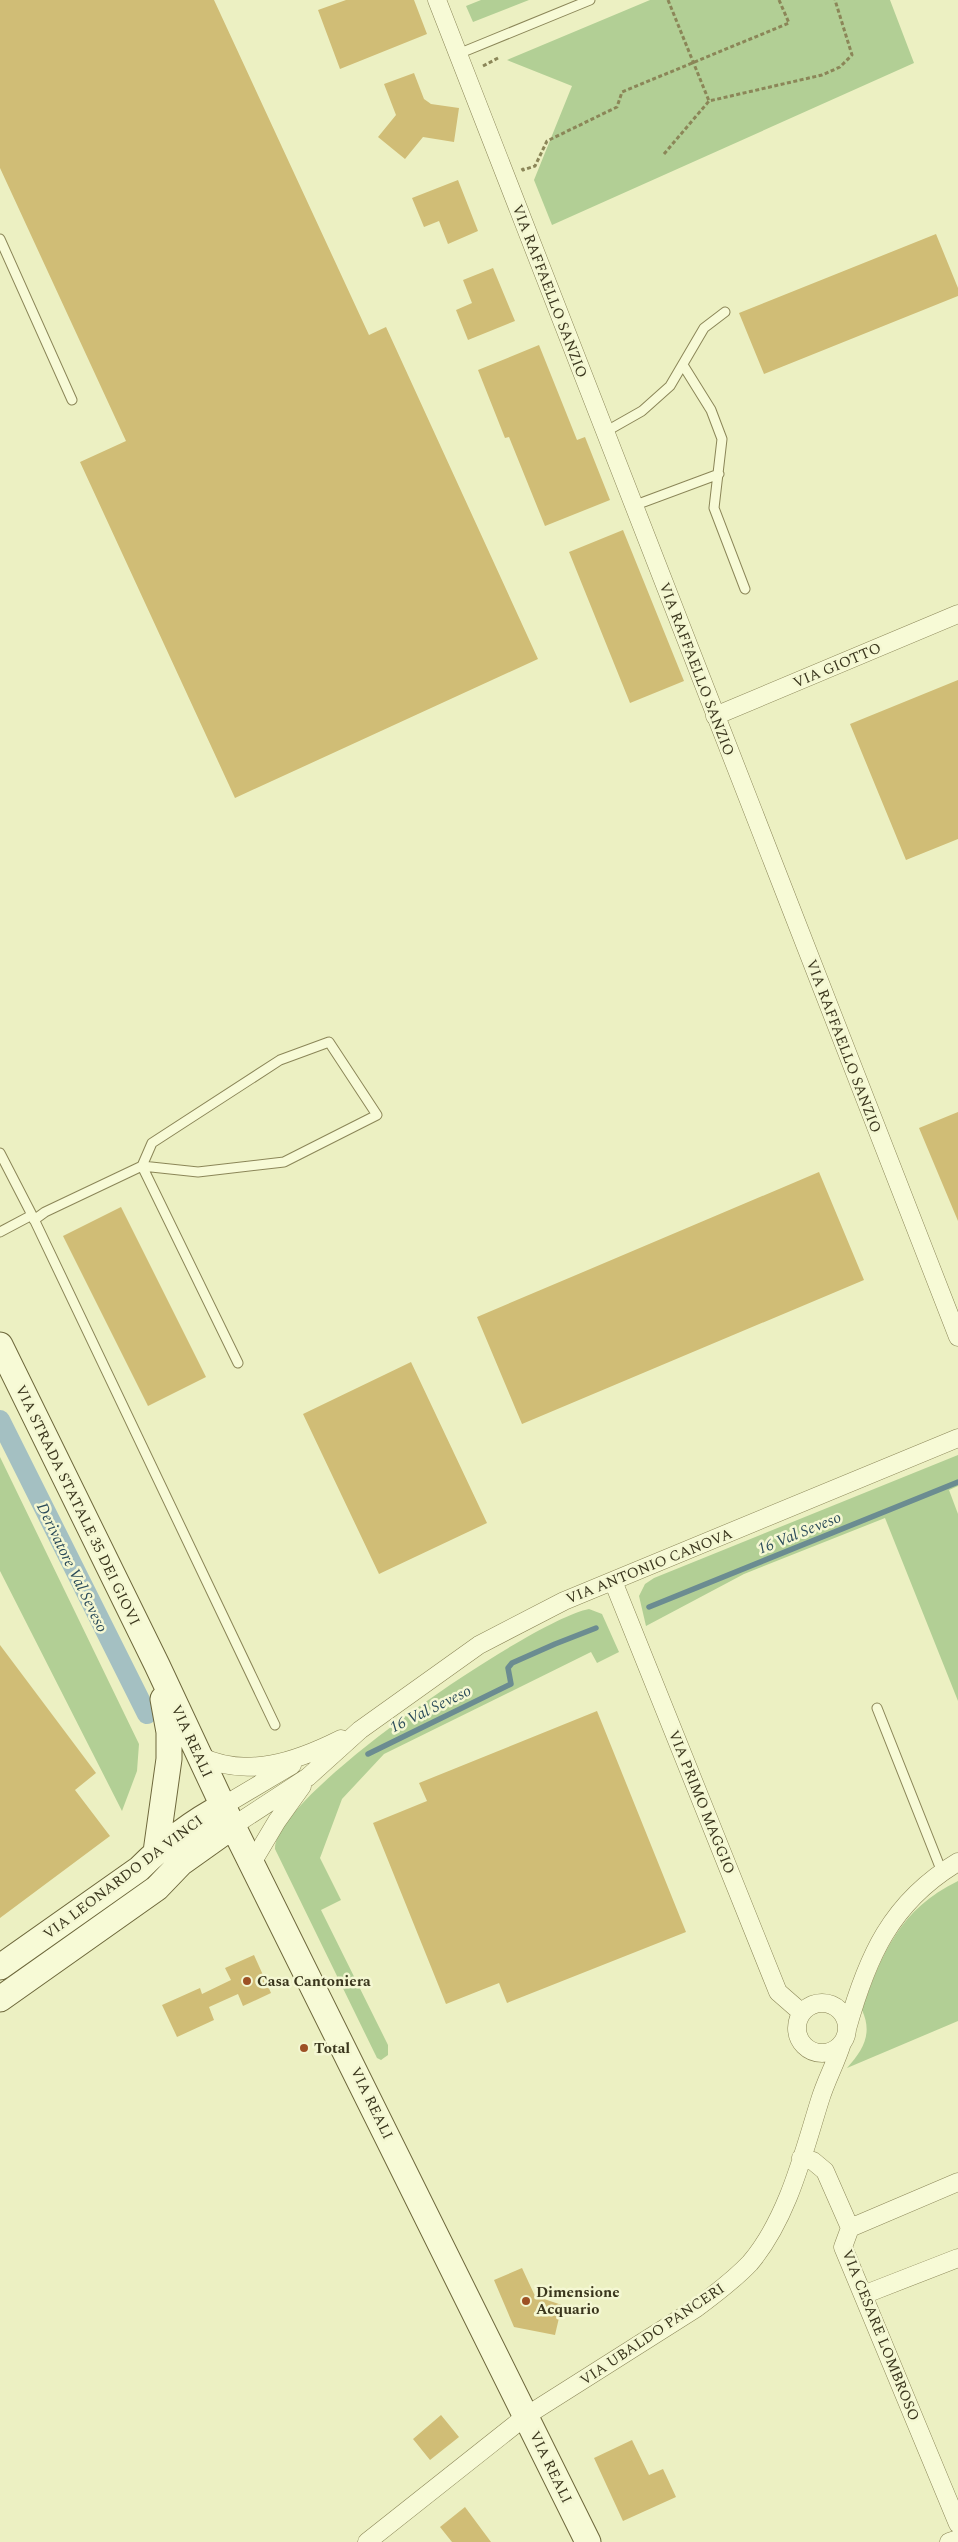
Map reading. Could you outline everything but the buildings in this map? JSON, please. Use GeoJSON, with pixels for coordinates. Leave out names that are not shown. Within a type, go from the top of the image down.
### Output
{"type":"FeatureCollection","features":[{"type":"Feature","properties":{"kind":"main road","name":"VIA STRADA STATALE 35 DEI GIOVI"},"geometry":{"type":"LineString","coordinates":[[0,1345],[157,1665]]}},
{"type":"Feature","properties":{"kind":"main road","name":"VIA REALI"},"geometry":{"type":"LineString","coordinates":[[157,1665],[228,1816],[588,2542]]}},
{"type":"Feature","properties":{"kind":"main road"},"geometry":{"type":"LineString","coordinates":[[156,1852],[169,1758],[169,1732],[157,1665]]}},
{"type":"Feature","properties":{"kind":"main road","name":"VIA LEONARDO DA VINCI"},"geometry":{"type":"LineString","coordinates":[[0,1967],[139,1869],[156,1852],[202,1816],[228,1816]]}},
{"type":"Feature","properties":{"kind":"main road","name":"VIA LEONARDO DA VINCI"},"geometry":{"type":"LineString","coordinates":[[0,1999],[157,1888],[228,1816]]}},
{"type":"Feature","properties":{"kind":"street","name":"VIA RAFFAELLO SANZIO"},"geometry":{"type":"LineString","coordinates":[[437,0],[958,1337]]}},
{"type":"Feature","properties":{"kind":"street","name":"VIA GIOTTO"},"geometry":{"type":"LineString","coordinates":[[715,716],[958,614]]}},
{"type":"Feature","properties":{"kind":"street","name":"VIA ANTONIO CANOVA"},"geometry":{"type":"LineString","coordinates":[[252,1863],[277,1821],[308,1777],[360,1730],[479,1645],[564,1601],[958,1438]]}},
{"type":"Feature","properties":{"kind":"street","name":"VIA PRIMO MAGGIO"},"geometry":{"type":"LineString","coordinates":[[613,1581],[778,1992],[802,2013]]}},
{"type":"Feature","properties":{"kind":"street","name":"VIA ANTONIO CANOVA"},"geometry":{"type":"LineString","coordinates":[[200,1756],[214,1763],[240,1768],[280,1763],[316,1751],[360,1730]]}},
{"type":"Feature","properties":{"kind":"street","name":"VIA ANTONIO CANOVA"},"geometry":{"type":"LineString","coordinates":[[228,1816],[316,1751]]}},
{"type":"Feature","properties":{"kind":"street","name":"VIA ANTONIO CANOVA"},"geometry":{"type":"LineString","coordinates":[[228,1816],[308,1777]]}},
{"type":"Feature","properties":{"kind":"street"},"geometry":{"type":"LineString","coordinates":[[807,2048],[822,2053],[836,2049],[845,2036],[866,1967],[887,1928],[913,1896],[942,1872],[958,1862]]}},
{"type":"Feature","properties":{"kind":"street"},"geometry":{"type":"LineString","coordinates":[[822,2092],[817,2067],[798,2036],[798,2020],[802,2013],[815,2004],[830,2005],[843,2014],[845,2036]]}},
{"type":"Feature","properties":{"kind":"street","name":"VIA UBALDO PANCERI"},"geometry":{"type":"LineString","coordinates":[[367,2542],[526,2416],[695,2309],[750,2263],[773,2228],[802,2158],[822,2092],[845,2036]]}},
{"type":"Feature","properties":{"kind":"street","name":"VIA CESARE LOMBROSO"},"geometry":{"type":"LineString","coordinates":[[802,2158],[813,2161],[825,2171],[850,2228],[843,2247],[958,2524]]}},
{"type":"Feature","properties":{"kind":"street"},"geometry":{"type":"LineString","coordinates":[[850,2228],[958,2182]]}},
{"type":"Feature","properties":{"kind":"street"},"geometry":{"type":"LineString","coordinates":[[863,2295],[958,2258]]}},
{"type":"Feature","properties":{"kind":"street"},"geometry":{"type":"LineString","coordinates":[[949,2542],[958,2539]]}},
{"type":"Feature","properties":{"kind":"lane"},"geometry":{"type":"LineString","coordinates":[[458,54],[590,0]]}},
{"type":"Feature","properties":{"kind":"lane"},"geometry":{"type":"LineString","coordinates":[[0,239],[72,400]]}},
{"type":"Feature","properties":{"kind":"lane"},"geometry":{"type":"LineString","coordinates":[[605,432],[642,411],[670,386],[704,328],[725,312]]}},
{"type":"Feature","properties":{"kind":"lane"},"geometry":{"type":"LineString","coordinates":[[683,365],[711,410],[722,439],[714,508],[746,589]]}},
{"type":"Feature","properties":{"kind":"lane"},"geometry":{"type":"LineString","coordinates":[[633,506],[719,474]]}},
{"type":"Feature","properties":{"kind":"lane"},"geometry":{"type":"LineString","coordinates":[[0,1232],[142,1166],[198,1172],[284,1162],[377,1115],[328,1042],[280,1060],[152,1143],[142,1166],[238,1363]]}},
{"type":"Feature","properties":{"kind":"lane"},"geometry":{"type":"LineString","coordinates":[[0,1153],[33,1218],[275,1725]]}},
{"type":"Feature","properties":{"kind":"lane"},"geometry":{"type":"LineString","coordinates":[[877,1708],[942,1872]]}},
{"type":"Feature","properties":{"kind":"path"},"geometry":{"type":"LineString","coordinates":[[668,0],[709,101]]}},
{"type":"Feature","properties":{"kind":"path"},"geometry":{"type":"LineString","coordinates":[[520,161],[523,170],[534,166],[547,141],[618,107],[622,92],[789,23],[779,0]]}},
{"type":"Feature","properties":{"kind":"path"},"geometry":{"type":"LineString","coordinates":[[664,154],[709,101],[822,75],[840,67],[852,55],[835,0]]}},
{"type":"Feature","properties":{"kind":"path"},"geometry":{"type":"LineString","coordinates":[[486,73],[483,65],[500,56]]}},
{"type":"Feature","properties":{"kind":"green space"},"geometry":{"type":"Polygon","coordinates":[[[481,0],[529,0],[473,22],[466,6],[481,0]]]}},
{"type":"Feature","properties":{"kind":"green space"},"geometry":{"type":"Polygon","coordinates":[[[650,0],[890,0],[914,63],[552,225],[534,180],[572,86],[507,60],[650,0]]]}},
{"type":"Feature","properties":{"kind":"green space"},"geometry":{"type":"Polygon","coordinates":[[[958,1455],[958,1486],[949,1490],[958,1514],[958,1701],[885,1518],[744,1574],[646,1626],[639,1596],[645,1584],[654,1578],[958,1455]]]}},
{"type":"Feature","properties":{"kind":"green space"},"geometry":{"type":"Polygon","coordinates":[[[0,1457],[139,1744],[137,1771],[122,1811],[0,1571],[0,1457]]]}},
{"type":"Feature","properties":{"kind":"green space"},"geometry":{"type":"Polygon","coordinates":[[[589,1609],[602,1614],[619,1652],[597,1663],[591,1652],[384,1754],[342,1799],[320,1858],[341,1900],[321,1910],[388,2045],[388,2055],[381,2060],[377,2058],[275,1849],[286,1824],[315,1790],[359,1752],[411,1712],[516,1643],[560,1620],[589,1609]]]}},
{"type":"Feature","properties":{"kind":"green space"},"geometry":{"type":"Polygon","coordinates":[[[958,1881],[958,2021],[847,2068],[858,2055],[865,2041],[867,2027],[862,2010],[877,1970],[896,1935],[907,1919],[921,1905],[938,1892],[958,1881]]]}},
{"type":"Feature","properties":{"kind":"waterway","name":"Derivatore Val Seveso"},"geometry":{"type":"LineString","coordinates":[[0,1420],[147,1714]]}},
{"type":"Feature","properties":{"kind":"waterway","name":"16 Val Seveso"},"geometry":{"type":"LineString","coordinates":[[649,1607],[958,1482]]}},
{"type":"Feature","properties":{"kind":"waterway","name":"16 Val Seveso"},"geometry":{"type":"LineString","coordinates":[[368,1754],[511,1684],[508,1668],[512,1663],[596,1628]]}},
{"type":"Feature","properties":{"kind":"place","name":"Casa Cantoniera"},"geometry":{"type":"Point","coordinates":[247,1981]}},
{"type":"Feature","properties":{"kind":"place","name":"Total"},"geometry":{"type":"Point","coordinates":[304,2048]}},
{"type":"Feature","properties":{"kind":"place","name":"Dimensione Acquario"},"geometry":{"type":"Point","coordinates":[526,2301]}}]}
